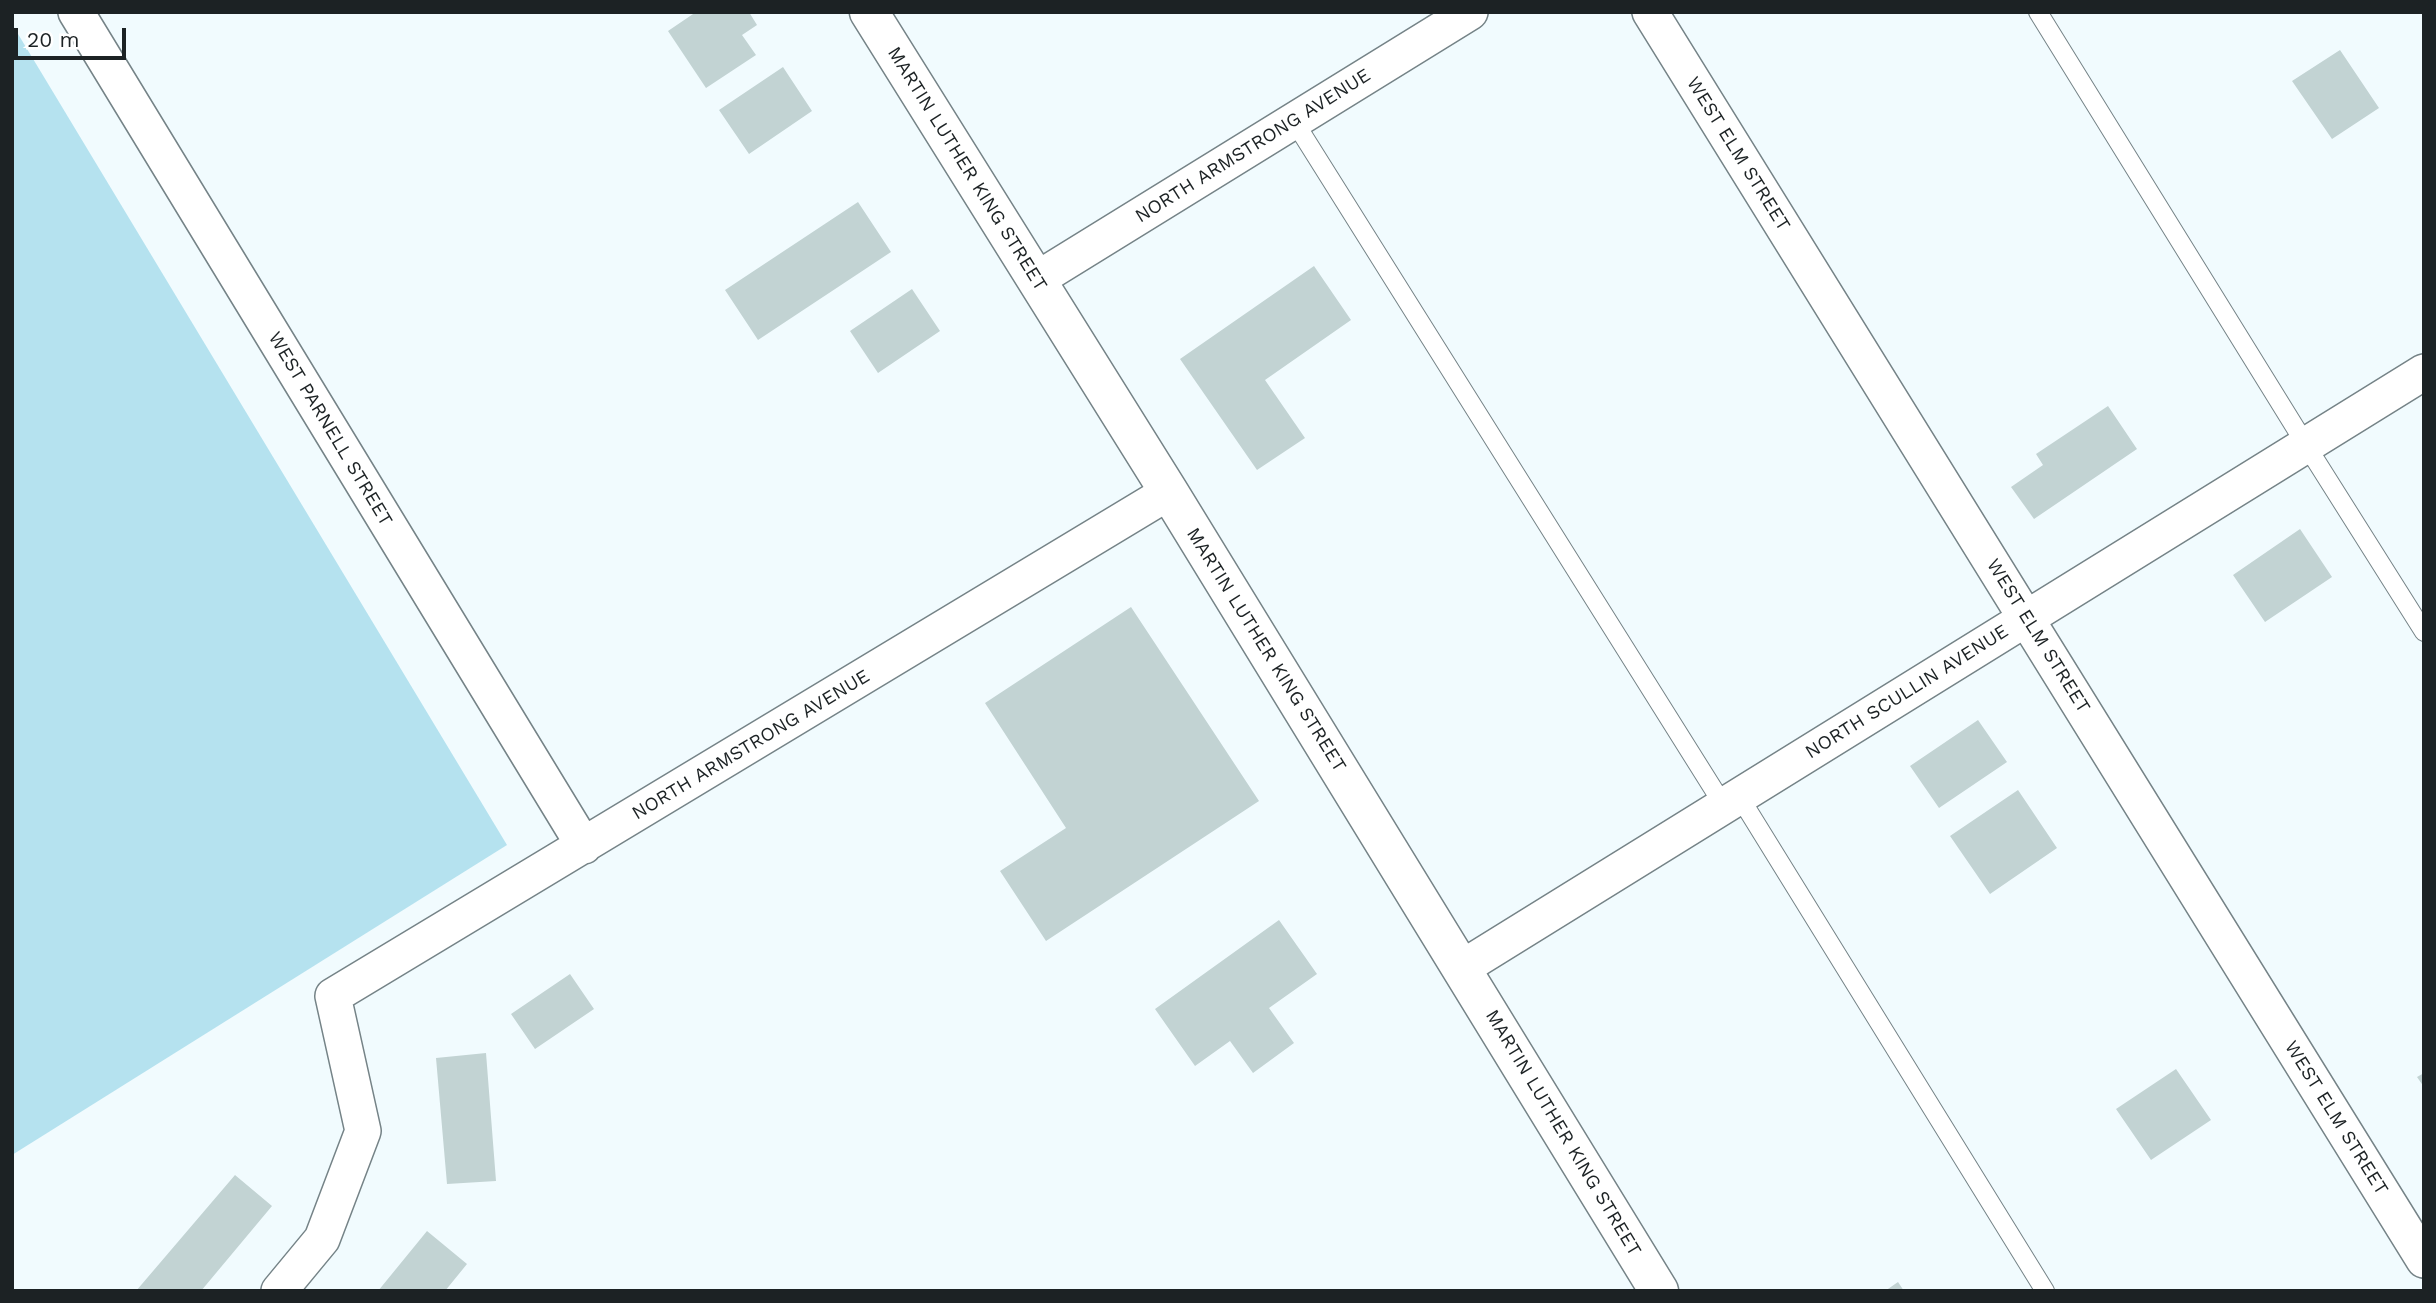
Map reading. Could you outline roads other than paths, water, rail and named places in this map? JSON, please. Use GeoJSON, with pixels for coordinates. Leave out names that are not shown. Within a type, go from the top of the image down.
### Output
{"type":"FeatureCollection","features":[{"type":"Feature","properties":{"kind":"street","name":"WEST PARNELL STREET"},"geometry":{"type":"LineString","coordinates":[[76,12],[584,846]]}},
{"type":"Feature","properties":{"kind":"street","name":"MARTIN LUTHER KING STREET"},"geometry":{"type":"LineString","coordinates":[[869,12],[1168,492],[1659,1291]]}},
{"type":"Feature","properties":{"kind":"street","name":"NORTH ARMSTRONG AVENUE"},"geometry":{"type":"LineString","coordinates":[[1036,280],[1470,12]]}},
{"type":"Feature","properties":{"kind":"street","name":"WEST ELM STREET"},"geometry":{"type":"LineString","coordinates":[[1650,12],[2424,1260]]}},
{"type":"Feature","properties":{"kind":"street","name":"NORTH SCULLIN AVENUE"},"geometry":{"type":"LineString","coordinates":[[1462,968],[2424,372]]}},
{"type":"Feature","properties":{"kind":"street","name":"NORTH ARMSTRONG AVENUE"},"geometry":{"type":"LineString","coordinates":[[279,1291],[322,1239],[363,1131],[332,996],[1168,492]]}},
{"type":"Feature","properties":{"kind":"lane"},"geometry":{"type":"LineString","coordinates":[[2038,12],[2424,632]]}},
{"type":"Feature","properties":{"kind":"lane"},"geometry":{"type":"LineString","coordinates":[[1294,121],[2045,1291]]}}]}
